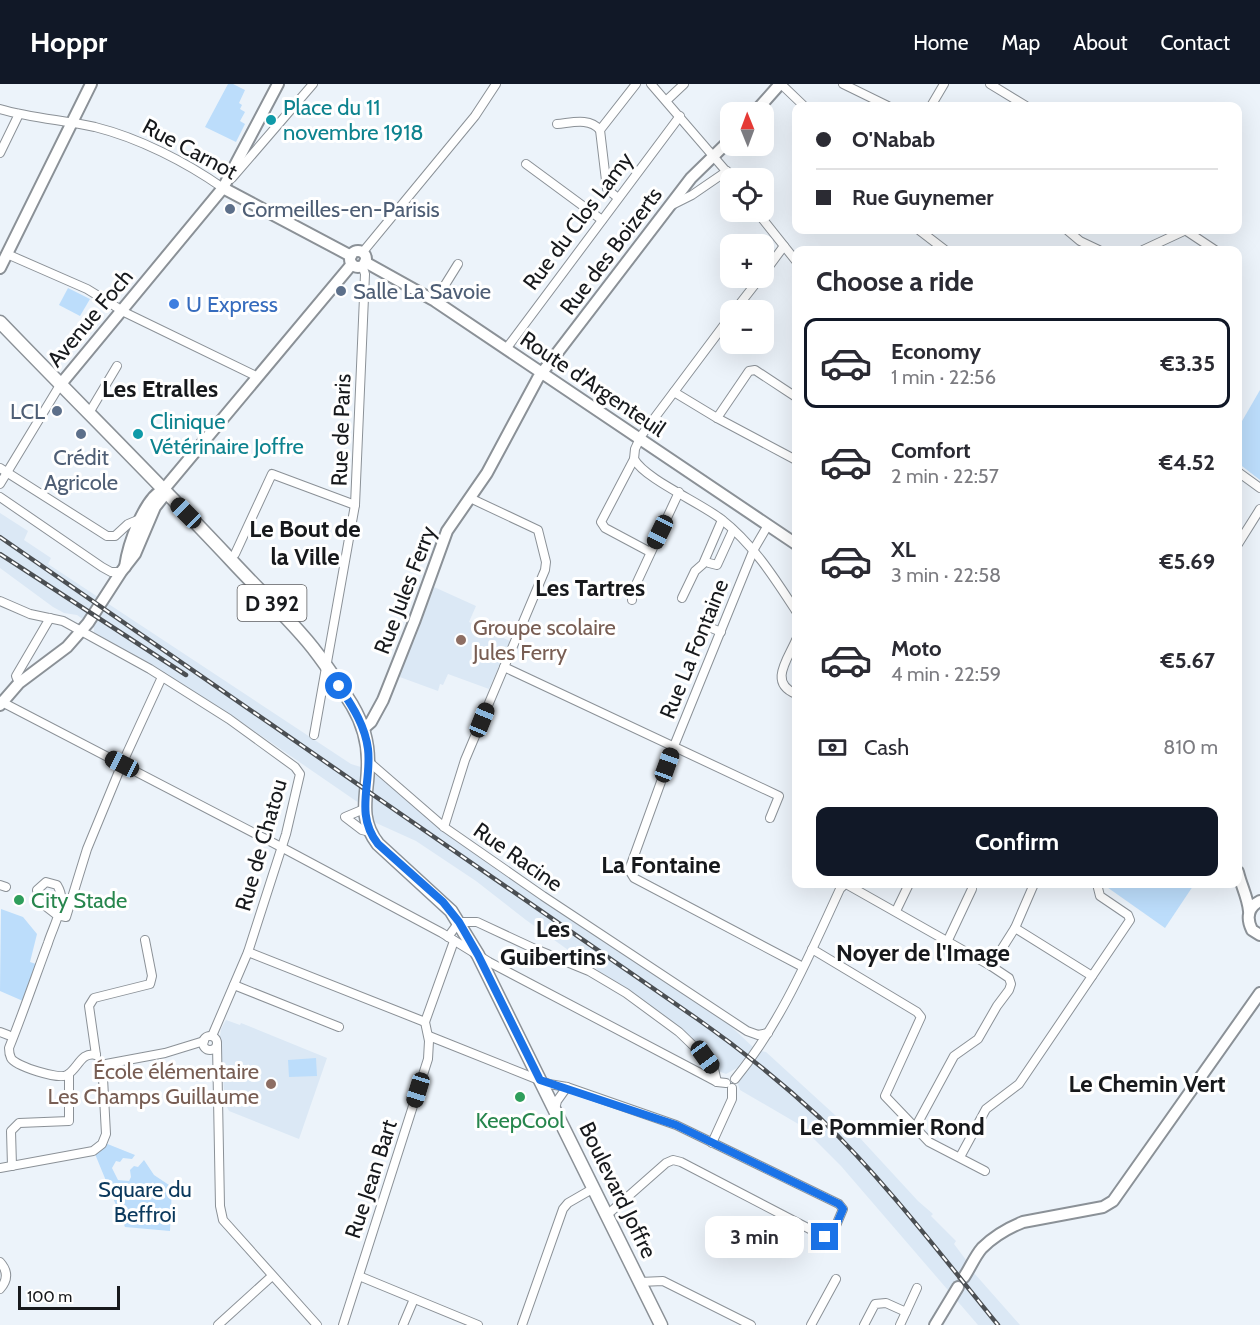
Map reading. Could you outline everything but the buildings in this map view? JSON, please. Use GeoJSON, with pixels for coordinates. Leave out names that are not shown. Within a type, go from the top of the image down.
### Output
{"type":"FeatureCollection","features":[{"type":"Feature","properties":{"kind":"main road"},"geometry":{"type":"LineString","coordinates":[[0,267],[91,84]]}},
{"type":"Feature","properties":{"kind":"main road","name":"Avenue Foch"},"geometry":{"type":"LineString","coordinates":[[60,385],[223,188],[279,84]]}},
{"type":"Feature","properties":{"kind":"main road"},"geometry":{"type":"LineString","coordinates":[[764,102],[781,84]]}},
{"type":"Feature","properties":{"kind":"main road","name":"Rue des Boizerts"},"geometry":{"type":"LineString","coordinates":[[542,373],[692,178],[720,150]]}},
{"type":"Feature","properties":{"kind":"main road","name":"Rue Carnot"},"geometry":{"type":"LineString","coordinates":[[223,188],[358,260]]}},
{"type":"Feature","properties":{"kind":"main road"},"geometry":{"type":"LineString","coordinates":[[123,569],[141,518],[151,499],[164,489],[358,260]]}},
{"type":"Feature","properties":{"kind":"main road","name":"Route d'Argenteuil"},"geometry":{"type":"LineString","coordinates":[[358,260],[435,300],[792,541]]}},
{"type":"Feature","properties":{"kind":"main road","name":"D 392"},"geometry":{"type":"LineString","coordinates":[[0,322],[60,385]]}},
{"type":"Feature","properties":{"kind":"main road","name":"Rue Jules Ferry"},"geometry":{"type":"LineString","coordinates":[[363,729],[371,722],[383,700],[414,622],[444,536],[497,456],[524,402],[542,373]]}},
{"type":"Feature","properties":{"kind":"main road","name":"Boulevard Joffre"},"geometry":{"type":"LineString","coordinates":[[60,385],[164,489],[303,636],[326,666],[357,714],[373,766],[364,810],[370,832],[378,844],[443,902],[459,922],[478,955],[661,1325]]}},
{"type":"Feature","properties":{"kind":"main road"},"geometry":{"type":"LineString","coordinates":[[1,703],[19,683],[66,647],[81,631],[135,554],[155,507],[163,497],[164,489]]}},
{"type":"Feature","properties":{"kind":"main road"},"geometry":{"type":"LineString","coordinates":[[1242,878],[1260,899],[1249,911]]}},
{"type":"Feature","properties":{"kind":"main road"},"geometry":{"type":"LineString","coordinates":[[1241,888],[1248,902],[1250,925],[1252,930],[1260,935]]}},
{"type":"Feature","properties":{"kind":"main road"},"geometry":{"type":"LineString","coordinates":[[935,1325],[981,1249],[999,1234],[1023,1222],[1103,1207],[1113,1201],[1260,993]]}},
{"type":"Feature","properties":{"kind":"street"},"geometry":{"type":"LineString","coordinates":[[223,188],[313,84]]}},
{"type":"Feature","properties":{"kind":"street"},"geometry":{"type":"LineString","coordinates":[[358,260],[475,116],[496,84]]}},
{"type":"Feature","properties":{"kind":"street"},"geometry":{"type":"LineString","coordinates":[[600,130],[636,84]]}},
{"type":"Feature","properties":{"kind":"street"},"geometry":{"type":"LineString","coordinates":[[651,84],[724,168]]}},
{"type":"Feature","properties":{"kind":"street"},"geometry":{"type":"LineString","coordinates":[[667,100],[684,84]]}},
{"type":"Feature","properties":{"kind":"street"},"geometry":{"type":"LineString","coordinates":[[781,84],[800,102]]}},
{"type":"Feature","properties":{"kind":"street"},"geometry":{"type":"LineString","coordinates":[[843,84],[880,102]]}},
{"type":"Feature","properties":{"kind":"street"},"geometry":{"type":"LineString","coordinates":[[933,102],[944,84]]}},
{"type":"Feature","properties":{"kind":"street"},"geometry":{"type":"LineString","coordinates":[[990,84],[1019,102]]}},
{"type":"Feature","properties":{"kind":"street","name":"Rue Carnot"},"geometry":{"type":"LineString","coordinates":[[0,109],[92,127],[127,138],[162,153],[223,188]]}},
{"type":"Feature","properties":{"kind":"street"},"geometry":{"type":"LineString","coordinates":[[0,153],[19,114]]}},
{"type":"Feature","properties":{"kind":"street","name":"Rue du Clos Lamy"},"geometry":{"type":"LineString","coordinates":[[506,349],[680,116]]}},
{"type":"Feature","properties":{"kind":"street"},"geometry":{"type":"LineString","coordinates":[[557,124],[590,123],[600,130],[607,189],[618,198]]}},
{"type":"Feature","properties":{"kind":"street"},"geometry":{"type":"LineString","coordinates":[[526,164],[602,220]]}},
{"type":"Feature","properties":{"kind":"street"},"geometry":{"type":"LineString","coordinates":[[670,206],[692,195],[720,176]]}},
{"type":"Feature","properties":{"kind":"street"},"geometry":{"type":"LineString","coordinates":[[765,222],[792,256]]}},
{"type":"Feature","properties":{"kind":"street"},"geometry":{"type":"LineString","coordinates":[[924,234],[940,246]]}},
{"type":"Feature","properties":{"kind":"street"},"geometry":{"type":"LineString","coordinates":[[1072,234],[1091,246]]}},
{"type":"Feature","properties":{"kind":"street"},"geometry":{"type":"LineString","coordinates":[[1151,246],[1177,234]]}},
{"type":"Feature","properties":{"kind":"street"},"geometry":{"type":"LineString","coordinates":[[1191,234],[1209,246]]}},
{"type":"Feature","properties":{"kind":"street"},"geometry":{"type":"LineString","coordinates":[[774,260],[784,246]]}},
{"type":"Feature","properties":{"kind":"street"},"geometry":{"type":"LineString","coordinates":[[7,254],[87,290],[122,310],[258,377]]}},
{"type":"Feature","properties":{"kind":"street","name":"Rue de Paris"},"geometry":{"type":"LineString","coordinates":[[314,735],[355,505],[365,274],[358,260]]}},
{"type":"Feature","properties":{"kind":"street"},"geometry":{"type":"LineString","coordinates":[[435,300],[458,264]]}},
{"type":"Feature","properties":{"kind":"street"},"geometry":{"type":"LineString","coordinates":[[743,300],[752,288]]}},
{"type":"Feature","properties":{"kind":"street"},"geometry":{"type":"LineString","coordinates":[[650,552],[605,528],[601,522],[634,459],[634,449],[640,439],[720,330]]}},
{"type":"Feature","properties":{"kind":"street"},"geometry":{"type":"LineString","coordinates":[[89,413],[117,366]]}},
{"type":"Feature","properties":{"kind":"street"},"geometry":{"type":"LineString","coordinates":[[717,418],[749,371],[755,370],[792,395]]}},
{"type":"Feature","properties":{"kind":"street","name":"Avenue Foch"},"geometry":{"type":"LineString","coordinates":[[0,484],[4,470],[60,385]]}},
{"type":"Feature","properties":{"kind":"street"},"geometry":{"type":"LineString","coordinates":[[674,392],[792,458]]}},
{"type":"Feature","properties":{"kind":"street"},"geometry":{"type":"LineString","coordinates":[[634,459],[645,473],[722,520],[754,549],[792,605]]}},
{"type":"Feature","properties":{"kind":"street"},"geometry":{"type":"LineString","coordinates":[[4,470],[107,536],[115,536],[128,524],[141,518]]}},
{"type":"Feature","properties":{"kind":"street"},"geometry":{"type":"LineString","coordinates":[[235,554],[272,474],[355,505]]}},
{"type":"Feature","properties":{"kind":"street"},"geometry":{"type":"LineString","coordinates":[[1242,475],[1260,488]]}},
{"type":"Feature","properties":{"kind":"street"},"geometry":{"type":"LineString","coordinates":[[632,600],[632,593],[679,492]]}},
{"type":"Feature","properties":{"kind":"street"},"geometry":{"type":"LineString","coordinates":[[444,827],[465,760],[545,570],[538,530],[470,498]]}},
{"type":"Feature","properties":{"kind":"street"},"geometry":{"type":"LineString","coordinates":[[2,499],[102,567],[111,572],[123,569]]}},
{"type":"Feature","properties":{"kind":"street"},"geometry":{"type":"LineString","coordinates":[[1242,538],[1260,509]]}},
{"type":"Feature","properties":{"kind":"street"},"geometry":{"type":"LineString","coordinates":[[682,598],[695,571],[703,564],[722,520]]}},
{"type":"Feature","properties":{"kind":"street","name":"Rue La Fontaine"},"geometry":{"type":"LineString","coordinates":[[768,525],[754,549],[674,747],[630,866],[630,874],[724,927],[802,967]]}},
{"type":"Feature","properties":{"kind":"street"},"geometry":{"type":"LineString","coordinates":[[709,563],[717,565],[733,530]]}},
{"type":"Feature","properties":{"kind":"street"},"geometry":{"type":"LineString","coordinates":[[102,567],[109,591]]}},
{"type":"Feature","properties":{"kind":"street","name":"Rue de Chatou"},"geometry":{"type":"LineString","coordinates":[[0,601],[30,614],[63,621],[81,631],[162,677],[229,719],[298,770],[300,777],[282,847],[248,951],[212,1036]]}},
{"type":"Feature","properties":{"kind":"street"},"geometry":{"type":"LineString","coordinates":[[19,683],[16,676],[50,618]]}},
{"type":"Feature","properties":{"kind":"street"},"geometry":{"type":"LineString","coordinates":[[704,625],[721,632]]}},
{"type":"Feature","properties":{"kind":"street"},"geometry":{"type":"LineString","coordinates":[[792,649],[781,674],[782,683],[792,692]]}},
{"type":"Feature","properties":{"kind":"street"},"geometry":{"type":"LineString","coordinates":[[504,667],[779,796],[771,818]]}},
{"type":"Feature","properties":{"kind":"street"},"geometry":{"type":"LineString","coordinates":[[106,1064],[96,1055],[91,1054],[82,1058],[69,1074],[57,1077],[16,1063],[11,1058],[9,1048],[57,915],[66,917],[87,849],[122,764],[162,677]]}},
{"type":"Feature","properties":{"kind":"street"},"geometry":{"type":"LineString","coordinates":[[1,703],[282,847],[478,955],[725,1084],[736,1084],[735,1079],[768,1034],[841,888]]}},
{"type":"Feature","properties":{"kind":"street","name":"Rue Racine"},"geometry":{"type":"LineString","coordinates":[[373,766],[444,827],[543,896],[747,1031],[758,1035],[768,1034]]}},
{"type":"Feature","properties":{"kind":"street"},"geometry":{"type":"LineString","coordinates":[[364,810],[345,817],[362,830],[370,832]]}},
{"type":"Feature","properties":{"kind":"street"},"geometry":{"type":"LineString","coordinates":[[853,888],[992,966],[1009,978],[1011,984],[1010,990],[997,1006],[978,1040],[954,1056],[915,1128]]}},
{"type":"Feature","properties":{"kind":"street"},"geometry":{"type":"LineString","coordinates":[[897,911],[907,888]]}},
{"type":"Feature","properties":{"kind":"street"},"geometry":{"type":"LineString","coordinates":[[992,966],[1014,928],[1032,888]]}},
{"type":"Feature","properties":{"kind":"street"},"geometry":{"type":"LineString","coordinates":[[960,1157],[986,1109],[1019,1084],[1130,920],[1128,915],[1100,896],[1098,888]]}},
{"type":"Feature","properties":{"kind":"street"},"geometry":{"type":"LineString","coordinates":[[948,940],[972,889]]}},
{"type":"Feature","properties":{"kind":"street"},"geometry":{"type":"LineString","coordinates":[[248,951],[426,1022],[451,939],[459,922],[477,922],[605,979],[679,1032],[705,1057],[725,1084],[732,1099],[712,1143]]}},
{"type":"Feature","properties":{"kind":"street"},"geometry":{"type":"LineString","coordinates":[[1014,928],[1092,975]]}},
{"type":"Feature","properties":{"kind":"street"},"geometry":{"type":"LineString","coordinates":[[96,1055],[89,1006],[94,998],[150,984],[152,976],[145,940]]}},
{"type":"Feature","properties":{"kind":"street"},"geometry":{"type":"LineString","coordinates":[[812,950],[917,1012],[921,1017],[885,1096],[929,1142],[985,1171]]}},
{"type":"Feature","properties":{"kind":"street"},"geometry":{"type":"LineString","coordinates":[[234,985],[339,1027]]}},
{"type":"Feature","properties":{"kind":"street","name":"Rue Jean Bart"},"geometry":{"type":"LineString","coordinates":[[343,1325],[426,1067],[429,1036],[426,1022]]}},
{"type":"Feature","properties":{"kind":"street"},"geometry":{"type":"LineString","coordinates":[[106,1064],[165,1053],[204,1041],[212,1036],[217,1041],[221,1214],[228,1227],[317,1325]]}},
{"type":"Feature","properties":{"kind":"street"},"geometry":{"type":"LineString","coordinates":[[429,1036],[540,1080],[567,1087],[676,1125],[839,1204],[843,1209],[832,1235],[825,1237],[681,1162],[673,1160],[666,1163],[607,1215]]}},
{"type":"Feature","properties":{"kind":"street"},"geometry":{"type":"LineString","coordinates":[[204,1041],[204,1046],[209,1050],[213,1050],[217,1045]]}},
{"type":"Feature","properties":{"kind":"street"},"geometry":{"type":"LineString","coordinates":[[0,1168],[93,1151],[102,1144],[106,1134],[102,1078],[106,1064]]}},
{"type":"Feature","properties":{"kind":"street"},"geometry":{"type":"LineString","coordinates":[[12,1166],[11,1131],[19,1123],[69,1121],[69,1074]]}},
{"type":"Feature","properties":{"kind":"street"},"geometry":{"type":"LineString","coordinates":[[555,1109],[557,1101],[567,1087]]}},
{"type":"Feature","properties":{"kind":"street"},"geometry":{"type":"LineString","coordinates":[[522,1325],[563,1209],[568,1203],[594,1188]]}},
{"type":"Feature","properties":{"kind":"street"},"geometry":{"type":"LineString","coordinates":[[0,1262],[5,1269],[6,1279],[0,1289]]}},
{"type":"Feature","properties":{"kind":"street"},"geometry":{"type":"LineString","coordinates":[[218,1325],[272,1276]]}},
{"type":"Feature","properties":{"kind":"street"},"geometry":{"type":"LineString","coordinates":[[359,1276],[414,1299],[458,1321],[478,1325]]}},
{"type":"Feature","properties":{"kind":"street"},"geometry":{"type":"LineString","coordinates":[[812,1325],[836,1279]]}},
{"type":"Feature","properties":{"kind":"street"},"geometry":{"type":"LineString","coordinates":[[640,1282],[663,1281],[751,1325]]}},
{"type":"Feature","properties":{"kind":"street"},"geometry":{"type":"LineString","coordinates":[[900,1325],[917,1288]]}},
{"type":"Feature","properties":{"kind":"street"},"geometry":{"type":"LineString","coordinates":[[403,1325],[414,1299]]}},
{"type":"Feature","properties":{"kind":"street"},"geometry":{"type":"LineString","coordinates":[[864,1325],[875,1304],[886,1303],[906,1312]]}},
{"type":"Feature","properties":{"kind":"shaded area"},"geometry":{"type":"Polygon","coordinates":[[[0,513],[28,531],[24,540],[51,558],[48,564],[351,764],[364,768],[371,789],[374,776],[377,774],[380,776],[441,828],[722,1018],[754,1048],[754,1056],[761,1051],[766,1052],[859,1137],[918,1201],[933,1214],[931,1216],[956,1241],[954,1244],[966,1260],[961,1274],[968,1282],[974,1273],[1020,1325],[978,1325],[841,1166],[800,1125],[740,1090],[738,1084],[743,1073],[737,1068],[726,1074],[718,1071],[691,1041],[602,975],[593,964],[571,952],[476,881],[416,841],[374,822],[371,808],[356,801],[247,726],[94,632],[94,627],[77,615],[64,613],[53,607],[0,568],[0,513]]]}},
{"type":"Feature","properties":{"kind":"shaded area","name":"Groupe scolaire Jules Ferry"},"geometry":{"type":"Polygon","coordinates":[[[434,587],[476,606],[469,622],[510,641],[489,689],[448,674],[443,685],[440,684],[438,691],[397,676],[415,639],[434,587]]]}},
{"type":"Feature","properties":{"kind":"shaded area","name":"École élémentaire Les Champs Guillaume"},"geometry":{"type":"Polygon","coordinates":[[[226,1020],[240,1025],[241,1023],[327,1058],[299,1139],[229,1111],[225,1103],[220,1036],[226,1020]]]}},
{"type":"Feature","properties":{"kind":"green space"},"geometry":{"type":"Polygon","coordinates":[[[228,84],[245,90],[239,103],[242,105],[240,109],[245,112],[240,121],[245,124],[236,142],[205,127],[228,84]]]}},
{"type":"Feature","properties":{"kind":"green space"},"geometry":{"type":"Polygon","coordinates":[[[68,288],[90,299],[80,316],[59,305],[68,288]]]}},
{"type":"Feature","properties":{"kind":"green space"},"geometry":{"type":"Polygon","coordinates":[[[1260,390],[1260,480],[1242,466],[1242,421],[1260,390]]]}},
{"type":"Feature","properties":{"kind":"green space"},"geometry":{"type":"Polygon","coordinates":[[[1108,888],[1192,888],[1165,928],[1108,888]]]}},
{"type":"Feature","properties":{"kind":"green space"},"geometry":{"type":"Polygon","coordinates":[[[1,909],[23,917],[37,934],[30,962],[36,964],[23,1001],[0,991],[1,909]]]}},
{"type":"Feature","properties":{"kind":"green space"},"geometry":{"type":"Polygon","coordinates":[[[316,1058],[317,1076],[289,1077],[288,1060],[316,1058]]]}},
{"type":"Feature","properties":{"kind":"green space","name":"Square du Beffroi"},"geometry":{"type":"Polygon","coordinates":[[[105,1143],[135,1155],[132,1159],[123,1158],[120,1162],[116,1161],[112,1168],[118,1180],[129,1181],[130,1170],[134,1166],[138,1167],[144,1160],[154,1175],[172,1187],[170,1231],[125,1227],[95,1154],[105,1143]]]}},
{"type":"Feature","properties":{"kind":"railway"},"geometry":{"type":"LineString","coordinates":[[0,537],[744,1053],[820,1118],[844,1142],[912,1219],[998,1325]]}},
{"type":"Feature","properties":{"kind":"railway"},"geometry":{"type":"LineString","coordinates":[[0,554],[186,675]]}},
{"type":"Feature","properties":{"kind":"place","name":"Place du 11 novembre 1918"},"geometry":{"type":"Point","coordinates":[271,120]}},
{"type":"Feature","properties":{"kind":"place","name":"Cormeilles-en-Parisis"},"geometry":{"type":"Point","coordinates":[230,209]}},
{"type":"Feature","properties":{"kind":"place","name":"Salle La Savoie"},"geometry":{"type":"Point","coordinates":[341,291]}},
{"type":"Feature","properties":{"kind":"place","name":"U Express"},"geometry":{"type":"Point","coordinates":[174,304]}},
{"type":"Feature","properties":{"kind":"place","name":"LCL"},"geometry":{"type":"Point","coordinates":[57,411]}},
{"type":"Feature","properties":{"kind":"place","name":"Crédit Agricole"},"geometry":{"type":"Point","coordinates":[81,434]}},
{"type":"Feature","properties":{"kind":"place","name":"Clinique Vétérinaire Joffre"},"geometry":{"type":"Point","coordinates":[138,434]}},
{"type":"Feature","properties":{"kind":"place","name":"Groupe scolaire Jules Ferry"},"geometry":{"type":"Point","coordinates":[461,640]}},
{"type":"Feature","properties":{"kind":"place","name":"City Stade"},"geometry":{"type":"Point","coordinates":[19,900]}},
{"type":"Feature","properties":{"kind":"place","name":"École élémentaire Les Champs Guillaume"},"geometry":{"type":"Point","coordinates":[271,1084]}},
{"type":"Feature","properties":{"kind":"place","name":"KeepCool"},"geometry":{"type":"Point","coordinates":[520,1097]}},
{"type":"Feature","properties":{"kind":"district","name":"Les Etralles"},"geometry":{"type":"Point","coordinates":[160,388]}},
{"type":"Feature","properties":{"kind":"district","name":"Le Bout de la Ville"},"geometry":{"type":"Point","coordinates":[305,542]}},
{"type":"Feature","properties":{"kind":"district","name":"Les Tartres"},"geometry":{"type":"Point","coordinates":[590,587]}},
{"type":"Feature","properties":{"kind":"district","name":"La Fontaine"},"geometry":{"type":"Point","coordinates":[661,864]}},
{"type":"Feature","properties":{"kind":"district","name":"Les Guibertins"},"geometry":{"type":"Point","coordinates":[553,942]}},
{"type":"Feature","properties":{"kind":"district","name":"Noyer de l'Image"},"geometry":{"type":"Point","coordinates":[923,952]}},
{"type":"Feature","properties":{"kind":"district","name":"Le Chemin Vert"},"geometry":{"type":"Point","coordinates":[1147,1083]}},
{"type":"Feature","properties":{"kind":"district","name":"Le Pommier Rond"},"geometry":{"type":"Point","coordinates":[892,1126]}},
{"type":"Feature","properties":{"kind":"route"},"geometry":{"type":"LineString","coordinates":[[339,686],[357,714],[366,740],[369,762],[364,810],[370,832],[378,844],[443,902],[459,922],[478,955],[540,1080],[567,1087],[676,1125],[839,1204],[843,1209],[842,1214],[832,1235],[825,1237]]}}]}
